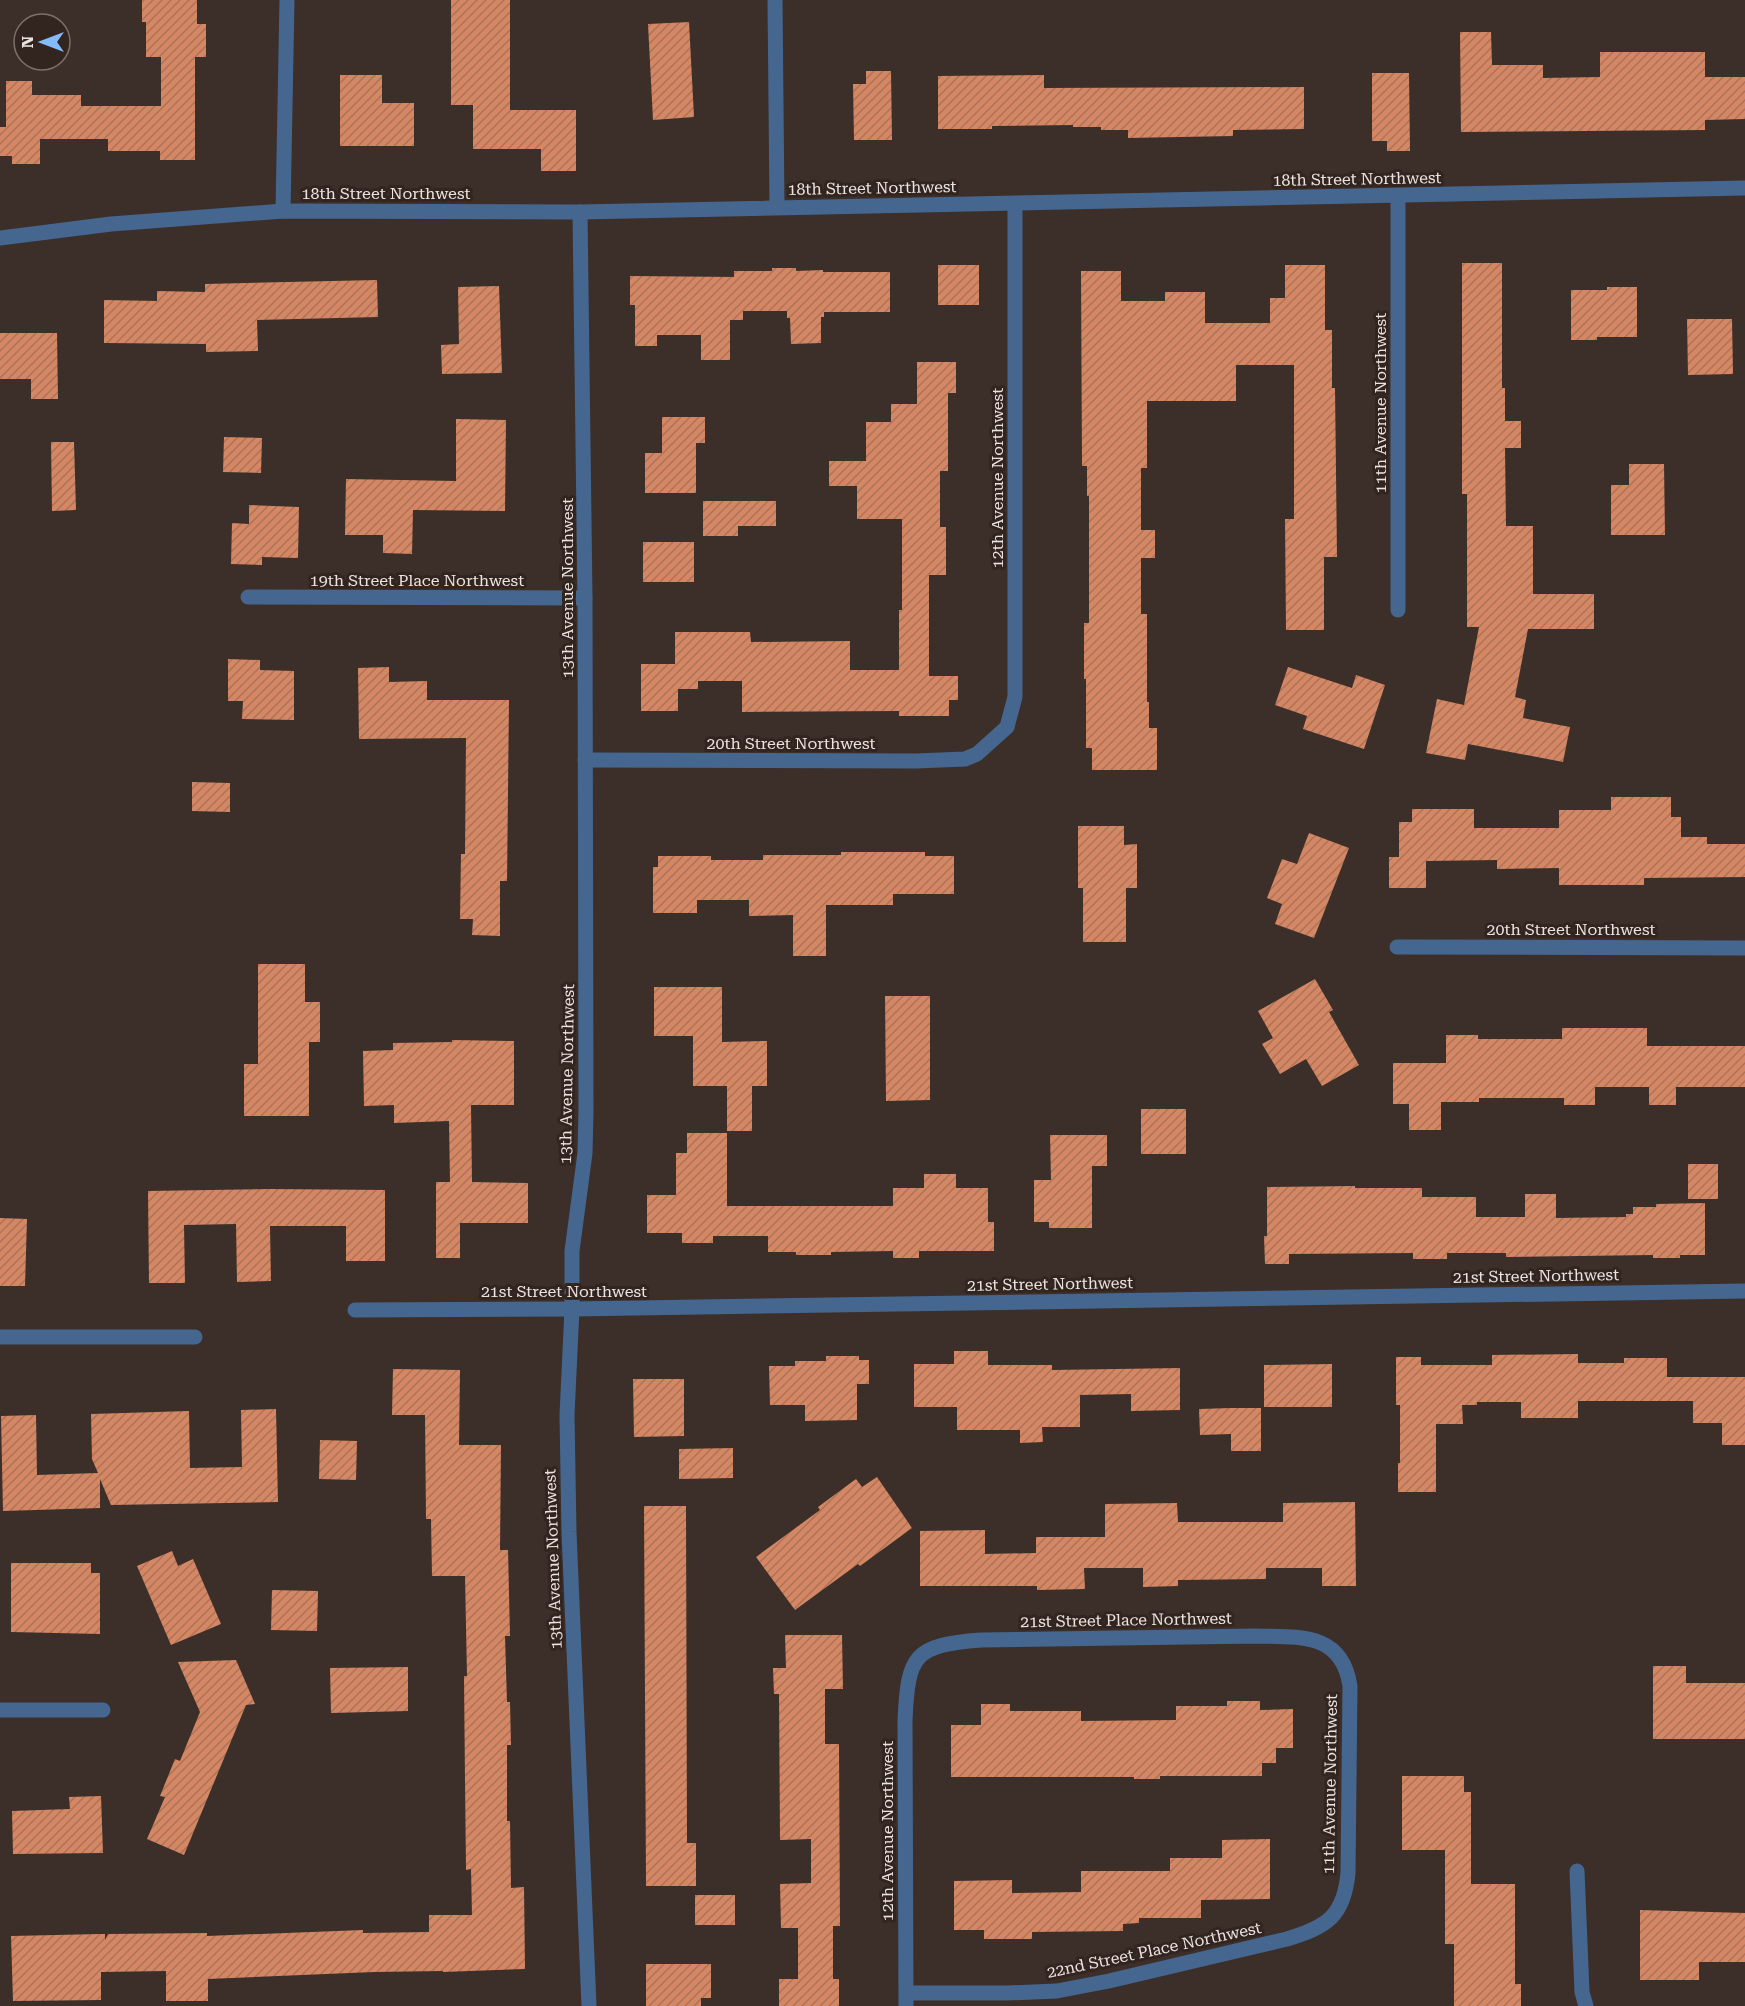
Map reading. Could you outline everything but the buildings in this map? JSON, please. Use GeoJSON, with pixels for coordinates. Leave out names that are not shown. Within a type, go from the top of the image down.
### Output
{"type":"FeatureCollection","features":[{"type":"Feature","properties":{"kind":"street"},"geometry":{"type":"LineString","coordinates":[[284,211],[287,0]]}},
{"type":"Feature","properties":{"kind":"street"},"geometry":{"type":"LineString","coordinates":[[776,0],[777,207]]}},
{"type":"Feature","properties":{"kind":"street","name":"18th Street Northwest"},"geometry":{"type":"LineString","coordinates":[[0,238],[111,224],[284,211],[580,212],[1745,188]]}},
{"type":"Feature","properties":{"kind":"street","name":"11th Avenue Northwest"},"geometry":{"type":"LineString","coordinates":[[1398,196],[1398,610]]}},
{"type":"Feature","properties":{"kind":"street","name":"12th Avenue Northwest"},"geometry":{"type":"LineString","coordinates":[[991,743],[1007,727],[1015,697],[1015,204]]}},
{"type":"Feature","properties":{"kind":"street","name":"13th Avenue Northwest"},"geometry":{"type":"LineString","coordinates":[[580,212],[585,598],[585,1153],[574,1230],[567,1415],[569,1532],[589,2006]]}},
{"type":"Feature","properties":{"kind":"street","name":"19th Street Place Northwest"},"geometry":{"type":"LineString","coordinates":[[248,597],[585,598]]}},
{"type":"Feature","properties":{"kind":"street","name":"20th Street Northwest"},"geometry":{"type":"LineString","coordinates":[[585,760],[916,762],[965,759],[977,754],[991,743]]}},
{"type":"Feature","properties":{"kind":"street","name":"20th Street Northwest"},"geometry":{"type":"LineString","coordinates":[[1397,947],[1745,948]]}},
{"type":"Feature","properties":{"kind":"street","name":"21st Street Northwest"},"geometry":{"type":"LineString","coordinates":[[355,1310],[572,1309],[1745,1291]]}},
{"type":"Feature","properties":{"kind":"street"},"geometry":{"type":"LineString","coordinates":[[0,1337],[195,1337]]}},
{"type":"Feature","properties":{"kind":"street","name":"21st Street Place Northwest"},"geometry":{"type":"LineString","coordinates":[[918,1658],[935,1647],[956,1642],[1187,1636],[1303,1638],[1320,1641],[1336,1651]]}},
{"type":"Feature","properties":{"kind":"street","name":"11th Avenue Northwest"},"geometry":{"type":"LineString","coordinates":[[1333,1918],[1344,1898],[1348,1873],[1350,1686],[1345,1665],[1336,1651]]}},
{"type":"Feature","properties":{"kind":"street","name":"12th Avenue Northwest"},"geometry":{"type":"LineString","coordinates":[[906,1999],[905,1720],[907,1685],[912,1666],[918,1658]]}},
{"type":"Feature","properties":{"kind":"street"},"geometry":{"type":"LineString","coordinates":[[0,1710],[103,1710]]}},
{"type":"Feature","properties":{"kind":"street"},"geometry":{"type":"LineString","coordinates":[[1577,1871],[1582,1992],[1586,2006]]}},
{"type":"Feature","properties":{"kind":"street","name":"22nd Street Place Northwest"},"geometry":{"type":"LineString","coordinates":[[906,1999],[1037,1993],[1073,1988],[1287,1939],[1321,1927],[1333,1918]]}}]}
